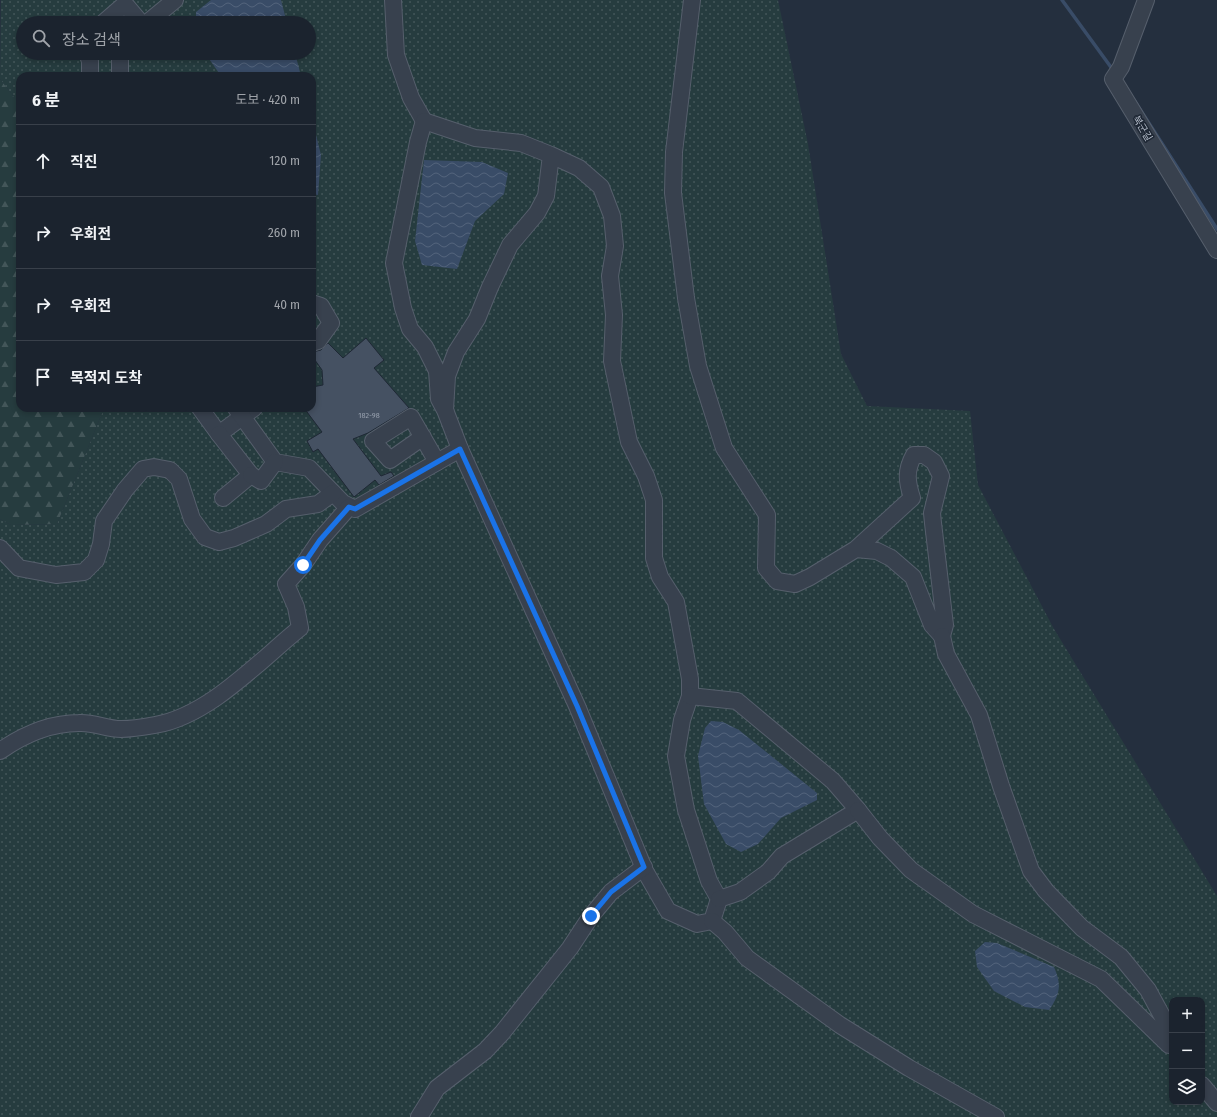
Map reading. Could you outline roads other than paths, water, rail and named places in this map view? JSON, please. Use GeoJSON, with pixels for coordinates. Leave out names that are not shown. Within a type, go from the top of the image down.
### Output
{"type":"FeatureCollection","features":[{"type":"Feature","properties":{"kind":"street"},"geometry":{"type":"LineString","coordinates":[[156,16],[175,0]]}},
{"type":"Feature","properties":{"kind":"street"},"geometry":{"type":"LineString","coordinates":[[392,0],[396,55],[411,98],[424,121],[475,138],[521,143],[579,168],[601,187],[612,216],[615,246],[610,276],[614,315],[612,361],[629,442],[646,476],[654,500],[654,558],[660,577],[676,602],[690,679],[690,696],[682,720],[676,756],[686,810],[709,881],[719,899],[712,921]]}},
{"type":"Feature","properties":{"kind":"street"},"geometry":{"type":"LineString","coordinates":[[692,0],[674,152],[673,193],[686,298],[698,366],[724,448],[767,515],[766,568],[777,581],[795,584],[810,577],[856,549],[912,498],[907,478],[909,464],[914,456],[924,455],[934,462],[941,476],[932,513],[945,625],[942,636],[946,654],[979,715],[1001,786],[1031,871],[1046,891],[1082,928],[1121,957],[1148,990],[1168,1027],[1169,1037]]}},
{"type":"Feature","properties":{"kind":"street","name":"북군길"},"geometry":{"type":"LineString","coordinates":[[1146,0],[1117,73],[1217,250]]}},
{"type":"Feature","properties":{"kind":"street"},"geometry":{"type":"LineString","coordinates":[[112,16],[125,4],[135,16]]}},
{"type":"Feature","properties":{"kind":"street"},"geometry":{"type":"LineString","coordinates":[[90,60],[90,72]]}},
{"type":"Feature","properties":{"kind":"street"},"geometry":{"type":"LineString","coordinates":[[120,60],[120,72]]}},
{"type":"Feature","properties":{"kind":"street"},"geometry":{"type":"LineString","coordinates":[[424,121],[418,142],[394,264],[405,315],[410,329],[425,347],[437,371],[439,399],[446,412],[460,449],[577,706],[644,867],[668,911],[697,924],[712,921]]}},
{"type":"Feature","properties":{"kind":"street"},"geometry":{"type":"LineString","coordinates":[[446,412],[447,376],[456,352],[477,319],[510,245],[538,213],[546,196],[551,155]]}},
{"type":"Feature","properties":{"kind":"street"},"geometry":{"type":"LineString","coordinates":[[316,302],[331,324],[316,342]]}},
{"type":"Feature","properties":{"kind":"street"},"geometry":{"type":"LineString","coordinates":[[203,412],[251,475],[261,481],[275,462]]}},
{"type":"Feature","properties":{"kind":"street"},"geometry":{"type":"LineString","coordinates":[[219,434],[243,412]]}},
{"type":"Feature","properties":{"kind":"street"},"geometry":{"type":"LineString","coordinates":[[245,412],[275,462],[309,468],[343,503],[355,509],[460,449]]}},
{"type":"Feature","properties":{"kind":"street"},"geometry":{"type":"LineString","coordinates":[[423,437],[437,462]]}},
{"type":"Feature","properties":{"kind":"street"},"geometry":{"type":"LineString","coordinates":[[0,548],[19,568],[56,575],[84,572],[96,560],[101,544],[104,521],[125,490],[143,469],[154,467],[170,470],[180,479],[192,519],[205,537],[219,542],[234,538],[266,524],[286,509],[318,504],[333,493]]}},
{"type":"Feature","properties":{"kind":"street"},"geometry":{"type":"LineString","coordinates":[[223,498],[251,475]]}},
{"type":"Feature","properties":{"kind":"street"},"geometry":{"type":"LineString","coordinates":[[0,751],[44,728],[80,723],[121,729],[156,725],[188,714],[216,698],[244,678],[300,628],[296,607],[286,584],[303,565],[320,540],[349,507]]}},
{"type":"Feature","properties":{"kind":"street"},"geometry":{"type":"LineString","coordinates":[[856,549],[877,551],[891,558],[913,577],[932,625],[942,636]]}},
{"type":"Feature","properties":{"kind":"street"},"geometry":{"type":"LineString","coordinates":[[690,696],[737,701],[833,782],[880,838],[911,870],[973,914],[1101,979],[1169,1046]]}},
{"type":"Feature","properties":{"kind":"street"},"geometry":{"type":"LineString","coordinates":[[719,899],[740,892],[768,872],[782,856],[858,810]]}},
{"type":"Feature","properties":{"kind":"street"},"geometry":{"type":"LineString","coordinates":[[419,1117],[437,1088],[485,1051],[502,1033],[570,948],[591,916],[611,892],[644,867]]}},
{"type":"Feature","properties":{"kind":"street"},"geometry":{"type":"LineString","coordinates":[[712,921],[725,932],[748,958],[840,1025],[909,1068],[996,1117]]}},
{"type":"Feature","properties":{"kind":"street"},"geometry":{"type":"LineString","coordinates":[[1205,1089],[1217,1103]]}},
{"type":"Feature","properties":{"kind":"water"},"geometry":{"type":"Polygon","coordinates":[[[211,0],[281,0],[285,16],[196,16],[196,12],[211,0]]]}},
{"type":"Feature","properties":{"kind":"water"},"geometry":{"type":"Polygon","coordinates":[[[210,60],[297,60],[300,72],[218,72],[210,60]]]}},
{"type":"Feature","properties":{"kind":"water"},"geometry":{"type":"Polygon","coordinates":[[[316,135],[321,155],[318,195],[316,195],[316,135]]]}},
{"type":"Feature","properties":{"kind":"water"},"geometry":{"type":"Polygon","coordinates":[[[424,160],[482,162],[508,173],[504,194],[475,221],[457,269],[422,265],[415,241],[424,160]]]}},
{"type":"Feature","properties":{"kind":"water"},"geometry":{"type":"Polygon","coordinates":[[[711,721],[723,722],[739,730],[817,793],[817,800],[781,818],[758,844],[741,852],[726,844],[704,804],[698,756],[705,728],[711,721]]]}},
{"type":"Feature","properties":{"kind":"water"},"geometry":{"type":"Polygon","coordinates":[[[985,942],[997,943],[1054,967],[1057,973],[1059,989],[1056,999],[1049,1010],[1025,1007],[994,991],[977,967],[975,951],[985,942]]]}},
{"type":"Feature","properties":{"kind":"waterway"},"geometry":{"type":"LineString","coordinates":[[1062,0],[1113,70]]}},
{"type":"Feature","properties":{"kind":"waterway"},"geometry":{"type":"LineString","coordinates":[[1134,100],[1217,229]]}}]}
